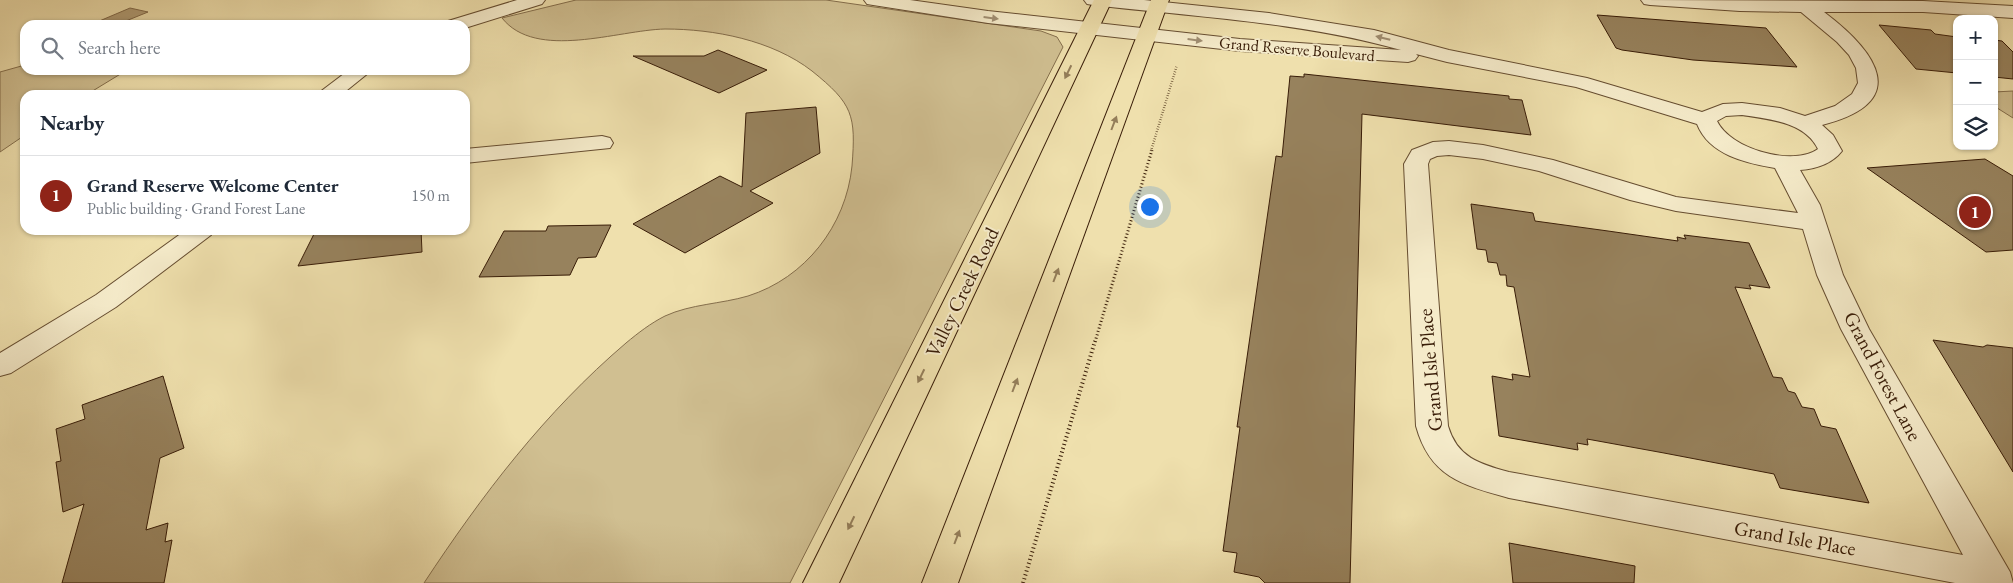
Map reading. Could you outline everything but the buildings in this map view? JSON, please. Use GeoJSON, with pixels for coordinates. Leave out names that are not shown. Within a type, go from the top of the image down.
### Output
{"type":"FeatureCollection","features":[{"type":"Feature","properties":{"kind":"main road","name":"Valley Creek Road"},"geometry":{"type":"LineString","coordinates":[[822,583],[1089,28],[1100,0]]}},
{"type":"Feature","properties":{"kind":"main road"},"geometry":{"type":"LineString","coordinates":[[940,583],[1155,14]]}},
{"type":"Feature","properties":{"kind":"street"},"geometry":{"type":"LineString","coordinates":[[470,20],[536,0]]}},
{"type":"Feature","properties":{"kind":"street"},"geometry":{"type":"LineString","coordinates":[[873,0],[979,16],[1089,28],[1155,14]]}},
{"type":"Feature","properties":{"kind":"street"},"geometry":{"type":"LineString","coordinates":[[1100,0],[1155,14]]}},
{"type":"Feature","properties":{"kind":"street"},"geometry":{"type":"LineString","coordinates":[[1650,0],[1711,4],[1799,3],[2013,12]]}},
{"type":"Feature","properties":{"kind":"street"},"geometry":{"type":"LineString","coordinates":[[1799,3],[1829,25],[1857,52],[1869,71],[1869,81],[1865,91],[1853,105],[1830,116],[1802,123]]}},
{"type":"Feature","properties":{"kind":"street","name":"Grand Reserve Boulevard"},"geometry":{"type":"LineString","coordinates":[[1155,14],[1240,45],[1370,55],[1447,56]]}},
{"type":"Feature","properties":{"kind":"street","name":"Grand Reserve Boulevard"},"geometry":{"type":"LineString","coordinates":[[1155,14],[1269,19],[1374,36],[1447,56],[1580,82],[1706,120]]}},
{"type":"Feature","properties":{"kind":"street"},"geometry":{"type":"LineString","coordinates":[[334,90],[355,75]]}},
{"type":"Feature","properties":{"kind":"street"},"geometry":{"type":"LineString","coordinates":[[1742,109],[1762,111],[1802,123],[1827,142],[1830,151],[1825,158],[1812,162],[1784,163],[1757,158],[1724,144],[1712,135],[1707,127],[1706,120],[1712,113],[1742,109]]}},
{"type":"Feature","properties":{"kind":"street"},"geometry":{"type":"LineString","coordinates":[[470,156],[602,143]]}},
{"type":"Feature","properties":{"kind":"street","name":"Grand Isle Place"},"geometry":{"type":"LineString","coordinates":[[1814,223],[1676,204],[1510,157],[1449,148],[1433,149],[1420,155],[1416,164],[1432,426],[1438,446],[1455,463],[1481,477],[1509,485],[1995,579]]}},
{"type":"Feature","properties":{"kind":"street","name":"Grand Forest Lane"},"geometry":{"type":"LineString","coordinates":[[1784,163],[1802,192],[1830,275],[1855,329],[1995,579]]}},
{"type":"Feature","properties":{"kind":"street"},"geometry":{"type":"LineString","coordinates":[[0,366],[114,296],[195,235]]}},
{"type":"Feature","properties":{"kind":"path"},"geometry":{"type":"LineString","coordinates":[[1023,583],[1179,59]]}},
{"type":"Feature","properties":{"kind":"shaded area"},"geometry":{"type":"Polygon","coordinates":[[[576,0],[826,0],[1041,31],[1057,37],[1063,47],[790,583],[424,583],[469,518],[516,456],[568,397],[596,370],[626,343],[665,316],[685,309],[748,296],[769,288],[787,277],[819,247],[841,209],[848,188],[852,166],[853,134],[852,122],[844,102],[826,82],[812,71],[779,51],[742,38],[722,34],[665,29],[579,40],[556,41],[535,38],[517,31],[502,18],[576,0]]]}},
{"type":"Feature","properties":{"kind":"shaded area"},"geometry":{"type":"Polygon","coordinates":[[[130,8],[148,12],[128,20],[102,20],[130,8]]]}},
{"type":"Feature","properties":{"kind":"shaded area"},"geometry":{"type":"Polygon","coordinates":[[[20,66],[20,75],[119,75],[94,90],[20,90],[20,138],[0,152],[0,72],[20,66]]]}},
{"type":"Feature","properties":{"kind":"shaded area"},"geometry":{"type":"Polygon","coordinates":[[[2013,91],[2013,118],[1998,109],[1998,92],[2013,91]]]}},
{"type":"Feature","properties":{"kind":"place","name":"Grand Reserve Welcome Center"},"geometry":{"type":"Point","coordinates":[1975,212]}}]}
